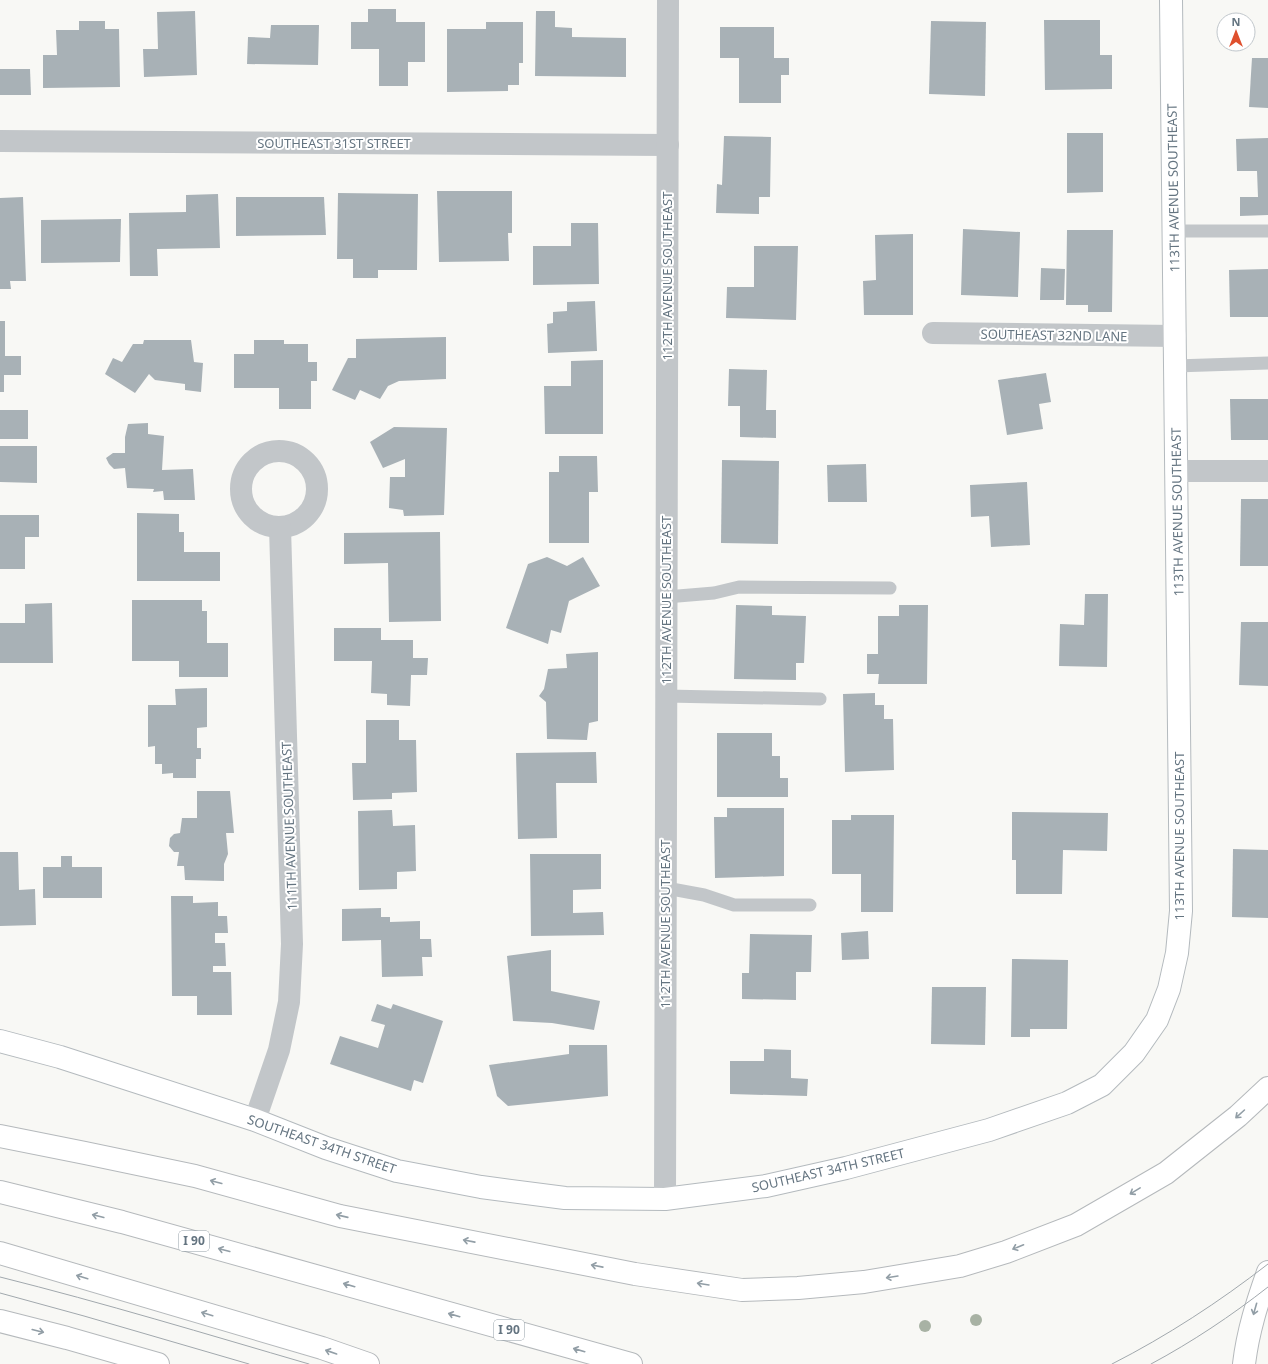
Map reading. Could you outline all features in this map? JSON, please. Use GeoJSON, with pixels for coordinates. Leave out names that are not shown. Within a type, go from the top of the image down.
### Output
{"type":"FeatureCollection","features":[{"type":"Feature","properties":{"kind":"main road","name":"113TH AVENUE SOUTHEAST"},"geometry":{"type":"LineString","coordinates":[[1157,1020],[1169,989],[1177,952],[1181,911],[1171,0]]}},
{"type":"Feature","properties":{"kind":"main road","name":"SOUTHEAST 34TH STREET"},"geometry":{"type":"LineString","coordinates":[[0,1042],[60,1057],[255,1120],[326,1148],[397,1171],[481,1188],[565,1198],[665,1199],[766,1186],[846,1168],[990,1130],[1067,1103],[1102,1085],[1134,1053],[1157,1020]]}},
{"type":"Feature","properties":{"kind":"main road"},"geometry":{"type":"LineString","coordinates":[[0,1136],[196,1176],[340,1216],[635,1274],[742,1290],[791,1288],[864,1282],[960,1266],[1006,1252],[1076,1225],[1166,1173],[1238,1116],[1268,1088]]}},
{"type":"Feature","properties":{"kind":"main road","name":"I 90"},"geometry":{"type":"LineString","coordinates":[[0,1192],[137,1226],[612,1361],[631,1364]]}},
{"type":"Feature","properties":{"kind":"main road"},"geometry":{"type":"LineString","coordinates":[[0,1253],[306,1344],[368,1364]]}},
{"type":"Feature","properties":{"kind":"main road"},"geometry":{"type":"LineString","coordinates":[[1244,1364],[1246,1340],[1258,1299],[1268,1272]]}},
{"type":"Feature","properties":{"kind":"main road"},"geometry":{"type":"LineString","coordinates":[[0,1321],[158,1364]]}},
{"type":"Feature","properties":{"kind":"street","name":"112TH AVENUE SOUTHEAST"},"geometry":{"type":"LineString","coordinates":[[665,1199],[668,0]]}},
{"type":"Feature","properties":{"kind":"street","name":"SOUTHEAST 31ST STREET"},"geometry":{"type":"LineString","coordinates":[[0,140],[668,145]]}},
{"type":"Feature","properties":{"kind":"street","name":"SOUTHEAST 32ND LANE"},"geometry":{"type":"LineString","coordinates":[[933,333],[1175,336]]}},
{"type":"Feature","properties":{"kind":"street"},"geometry":{"type":"LineString","coordinates":[[1176,471],[1268,471]]}},
{"type":"Feature","properties":{"kind":"street","name":"111TH AVENUE SOUTHEAST"},"geometry":{"type":"LineString","coordinates":[[255,1120],[279,1050],[289,1002],[292,952],[280,527]]}},
{"type":"Feature","properties":{"kind":"lane"},"geometry":{"type":"LineString","coordinates":[[1174,231],[1268,231]]}},
{"type":"Feature","properties":{"kind":"lane"},"geometry":{"type":"LineString","coordinates":[[1175,366],[1268,363]]}},
{"type":"Feature","properties":{"kind":"lane"},"geometry":{"type":"LineString","coordinates":[[666,597],[714,593],[739,587],[890,588]]}},
{"type":"Feature","properties":{"kind":"lane"},"geometry":{"type":"LineString","coordinates":[[666,696],[820,698]]}},
{"type":"Feature","properties":{"kind":"lane"},"geometry":{"type":"LineString","coordinates":[[666,888],[704,895],[734,905],[810,905]]}},
{"type":"Feature","properties":{"kind":"building"},"geometry":{"type":"Polygon","coordinates":[[[368,9],[396,9],[396,22],[425,22],[425,62],[408,62],[408,86],[379,86],[379,49],[351,49],[351,22],[368,22],[368,9]]]}},
{"type":"Feature","properties":{"kind":"building"},"geometry":{"type":"Polygon","coordinates":[[[195,11],[197,75],[144,77],[143,49],[158,49],[157,12],[195,11]]]}},
{"type":"Feature","properties":{"kind":"building"},"geometry":{"type":"Polygon","coordinates":[[[536,11],[555,11],[555,27],[572,28],[572,37],[626,38],[626,77],[535,76],[536,11]]]}},
{"type":"Feature","properties":{"kind":"building"},"geometry":{"type":"Polygon","coordinates":[[[1044,20],[1100,20],[1100,55],[1112,55],[1112,89],[1045,90],[1044,20]]]}},
{"type":"Feature","properties":{"kind":"building"},"geometry":{"type":"Polygon","coordinates":[[[79,21],[105,21],[105,29],[119,29],[120,87],[43,88],[43,55],[57,55],[56,30],[79,30],[79,21]]]}},
{"type":"Feature","properties":{"kind":"building"},"geometry":{"type":"Polygon","coordinates":[[[931,21],[986,22],[985,96],[929,94],[931,21]]]}},
{"type":"Feature","properties":{"kind":"building"},"geometry":{"type":"Polygon","coordinates":[[[486,22],[523,22],[523,63],[519,63],[519,85],[508,85],[508,91],[447,92],[447,29],[486,29],[486,22]]]}},
{"type":"Feature","properties":{"kind":"building"},"geometry":{"type":"Polygon","coordinates":[[[271,25],[319,25],[318,65],[247,64],[248,37],[270,38],[271,25]]]}},
{"type":"Feature","properties":{"kind":"building"},"geometry":{"type":"Polygon","coordinates":[[[720,27],[774,27],[774,58],[789,58],[789,75],[781,75],[781,103],[739,103],[739,58],[720,58],[720,27]]]}},
{"type":"Feature","properties":{"kind":"building"},"geometry":{"type":"Polygon","coordinates":[[[1252,58],[1268,58],[1268,108],[1249,107],[1252,58]]]}},
{"type":"Feature","properties":{"kind":"building"},"geometry":{"type":"Polygon","coordinates":[[[0,69],[30,69],[31,95],[0,95],[0,69]]]}},
{"type":"Feature","properties":{"kind":"building"},"geometry":{"type":"Polygon","coordinates":[[[1067,133],[1103,133],[1103,192],[1067,193],[1067,133]]]}},
{"type":"Feature","properties":{"kind":"building"},"geometry":{"type":"Polygon","coordinates":[[[724,136],[771,137],[770,197],[759,197],[759,214],[716,213],[717,184],[722,185],[724,136]]]}},
{"type":"Feature","properties":{"kind":"building"},"geometry":{"type":"Polygon","coordinates":[[[1268,138],[1268,215],[1240,216],[1240,197],[1258,197],[1257,171],[1237,171],[1236,139],[1268,138]]]}},
{"type":"Feature","properties":{"kind":"building"},"geometry":{"type":"Polygon","coordinates":[[[437,191],[512,191],[512,233],[508,233],[509,261],[439,262],[437,191]]]}},
{"type":"Feature","properties":{"kind":"building"},"geometry":{"type":"Polygon","coordinates":[[[338,193],[418,194],[417,270],[378,270],[378,278],[353,278],[353,259],[337,259],[338,193]]]}},
{"type":"Feature","properties":{"kind":"building"},"geometry":{"type":"Polygon","coordinates":[[[218,194],[220,248],[157,249],[158,276],[130,276],[129,213],[186,212],[186,195],[218,194]]]}},
{"type":"Feature","properties":{"kind":"building"},"geometry":{"type":"Polygon","coordinates":[[[23,197],[26,281],[10,281],[11,289],[0,289],[0,198],[23,197]]]}},
{"type":"Feature","properties":{"kind":"building"},"geometry":{"type":"Polygon","coordinates":[[[236,197],[324,197],[326,235],[236,236],[236,197]]]}},
{"type":"Feature","properties":{"kind":"building"},"geometry":{"type":"Polygon","coordinates":[[[121,219],[120,262],[41,263],[41,220],[121,219]]]}},
{"type":"Feature","properties":{"kind":"building"},"geometry":{"type":"Polygon","coordinates":[[[571,223],[598,223],[599,284],[533,285],[533,246],[571,246],[571,223]]]}},
{"type":"Feature","properties":{"kind":"building"},"geometry":{"type":"Polygon","coordinates":[[[963,229],[1020,232],[1018,297],[961,295],[963,229]]]}},
{"type":"Feature","properties":{"kind":"building"},"geometry":{"type":"Polygon","coordinates":[[[1067,230],[1113,230],[1112,312],[1088,312],[1088,305],[1066,305],[1067,230]]]}},
{"type":"Feature","properties":{"kind":"building"},"geometry":{"type":"Polygon","coordinates":[[[913,234],[913,315],[864,315],[863,281],[876,280],[875,235],[913,234]]]}},
{"type":"Feature","properties":{"kind":"building"},"geometry":{"type":"Polygon","coordinates":[[[754,246],[798,246],[796,320],[726,318],[727,287],[754,287],[754,246]]]}},
{"type":"Feature","properties":{"kind":"building"},"geometry":{"type":"Polygon","coordinates":[[[1041,268],[1065,269],[1064,300],[1040,300],[1041,268]]]}},
{"type":"Feature","properties":{"kind":"building"},"geometry":{"type":"Polygon","coordinates":[[[1268,269],[1268,317],[1230,317],[1229,270],[1268,269]]]}},
{"type":"Feature","properties":{"kind":"building"},"geometry":{"type":"Polygon","coordinates":[[[595,301],[597,351],[548,353],[547,324],[553,323],[553,312],[567,311],[567,302],[595,301]]]}},
{"type":"Feature","properties":{"kind":"building"},"geometry":{"type":"Polygon","coordinates":[[[0,321],[5,321],[5,356],[21,356],[21,375],[4,375],[4,392],[0,392],[0,321]]]}},
{"type":"Feature","properties":{"kind":"building"},"geometry":{"type":"Polygon","coordinates":[[[446,337],[446,379],[399,381],[388,386],[380,399],[360,390],[355,400],[332,390],[348,358],[356,358],[356,339],[446,337]]]}},
{"type":"Feature","properties":{"kind":"building"},"geometry":{"type":"Polygon","coordinates":[[[144,340],[191,340],[194,362],[203,363],[201,392],[185,390],[185,384],[155,380],[149,374],[135,393],[105,374],[113,358],[122,362],[133,344],[143,344],[144,340]]]}},
{"type":"Feature","properties":{"kind":"building"},"geometry":{"type":"Polygon","coordinates":[[[254,340],[284,340],[284,344],[308,344],[308,362],[317,362],[317,381],[311,381],[311,409],[279,409],[279,388],[234,388],[234,354],[254,354],[254,340]]]}},
{"type":"Feature","properties":{"kind":"building"},"geometry":{"type":"Polygon","coordinates":[[[603,360],[603,434],[545,434],[544,386],[571,386],[571,361],[603,360]]]}},
{"type":"Feature","properties":{"kind":"building"},"geometry":{"type":"Polygon","coordinates":[[[729,369],[767,370],[766,410],[776,410],[776,438],[740,437],[740,406],[728,406],[729,369]]]}},
{"type":"Feature","properties":{"kind":"building"},"geometry":{"type":"Polygon","coordinates":[[[1046,373],[1051,402],[1039,404],[1043,429],[1007,435],[998,380],[1046,373]]]}},
{"type":"Feature","properties":{"kind":"building"},"geometry":{"type":"Polygon","coordinates":[[[1230,399],[1268,399],[1268,440],[1231,440],[1230,399]]]}},
{"type":"Feature","properties":{"kind":"building"},"geometry":{"type":"Polygon","coordinates":[[[0,410],[28,410],[28,439],[0,439],[0,410]]]}},
{"type":"Feature","properties":{"kind":"building"},"geometry":{"type":"Polygon","coordinates":[[[148,423],[148,434],[164,436],[162,470],[193,469],[195,500],[164,500],[163,491],[153,492],[154,489],[127,488],[125,468],[114,469],[109,464],[106,458],[113,453],[125,453],[125,437],[128,424],[148,423]]]}},
{"type":"Feature","properties":{"kind":"building"},"geometry":{"type":"Polygon","coordinates":[[[394,427],[447,428],[444,515],[404,516],[403,510],[389,508],[390,477],[405,477],[405,459],[383,468],[370,442],[394,427]]]}},
{"type":"Feature","properties":{"kind":"building"},"geometry":{"type":"Polygon","coordinates":[[[0,446],[37,446],[37,483],[0,482],[0,446]]]}},
{"type":"Feature","properties":{"kind":"building"},"geometry":{"type":"Polygon","coordinates":[[[559,456],[597,456],[598,492],[589,492],[589,543],[549,543],[549,472],[559,472],[559,456]]]}},
{"type":"Feature","properties":{"kind":"building"},"geometry":{"type":"Polygon","coordinates":[[[722,460],[779,461],[778,544],[721,543],[722,460]]]}},
{"type":"Feature","properties":{"kind":"building"},"geometry":{"type":"Polygon","coordinates":[[[866,464],[867,502],[828,502],[827,465],[866,464]]]}},
{"type":"Feature","properties":{"kind":"building"},"geometry":{"type":"Polygon","coordinates":[[[1027,482],[1030,545],[991,547],[989,516],[971,517],[970,485],[1027,482]]]}},
{"type":"Feature","properties":{"kind":"building"},"geometry":{"type":"Polygon","coordinates":[[[1241,499],[1268,499],[1268,566],[1240,566],[1241,499]]]}},
{"type":"Feature","properties":{"kind":"building"},"geometry":{"type":"Polygon","coordinates":[[[137,513],[179,514],[179,532],[184,532],[184,552],[220,552],[220,581],[137,581],[137,513]]]}},
{"type":"Feature","properties":{"kind":"building"},"geometry":{"type":"Polygon","coordinates":[[[0,515],[39,515],[39,537],[25,537],[25,569],[0,569],[0,515]]]}},
{"type":"Feature","properties":{"kind":"building"},"geometry":{"type":"Polygon","coordinates":[[[440,532],[441,621],[389,622],[388,563],[344,564],[344,533],[440,532]]]}},
{"type":"Feature","properties":{"kind":"building"},"geometry":{"type":"Polygon","coordinates":[[[547,557],[567,566],[583,557],[600,586],[569,601],[561,633],[551,630],[548,644],[506,628],[528,564],[547,557]]]}},
{"type":"Feature","properties":{"kind":"building"},"geometry":{"type":"Polygon","coordinates":[[[1085,594],[1108,594],[1107,667],[1059,666],[1060,624],[1084,625],[1085,594]]]}},
{"type":"Feature","properties":{"kind":"building"},"geometry":{"type":"Polygon","coordinates":[[[132,600],[202,600],[202,611],[207,611],[207,643],[228,643],[228,677],[179,677],[179,661],[132,661],[132,600]]]}},
{"type":"Feature","properties":{"kind":"building"},"geometry":{"type":"Polygon","coordinates":[[[52,603],[53,663],[0,663],[0,623],[25,623],[25,604],[52,603]]]}},
{"type":"Feature","properties":{"kind":"building"},"geometry":{"type":"Polygon","coordinates":[[[736,605],[772,606],[772,615],[806,616],[804,663],[796,663],[796,680],[734,679],[736,605]]]}},
{"type":"Feature","properties":{"kind":"building"},"geometry":{"type":"Polygon","coordinates":[[[899,605],[928,605],[927,684],[878,684],[879,674],[867,674],[867,654],[878,654],[878,616],[899,616],[899,605]]]}},
{"type":"Feature","properties":{"kind":"building"},"geometry":{"type":"Polygon","coordinates":[[[1241,622],[1268,622],[1268,686],[1239,685],[1241,622]]]}},
{"type":"Feature","properties":{"kind":"building"},"geometry":{"type":"Polygon","coordinates":[[[334,628],[381,628],[381,640],[413,640],[413,658],[428,658],[427,675],[411,675],[410,706],[387,705],[387,694],[371,693],[372,661],[334,661],[334,628]]]}},
{"type":"Feature","properties":{"kind":"building"},"geometry":{"type":"Polygon","coordinates":[[[598,652],[598,721],[589,723],[587,740],[547,739],[546,702],[539,696],[544,689],[548,669],[567,668],[566,654],[598,652]]]}},
{"type":"Feature","properties":{"kind":"building"},"geometry":{"type":"Polygon","coordinates":[[[207,688],[207,727],[197,728],[197,748],[201,748],[201,759],[196,759],[196,778],[173,778],[173,773],[162,774],[162,764],[155,764],[155,746],[148,747],[148,705],[176,705],[175,689],[207,688]]]}},
{"type":"Feature","properties":{"kind":"building"},"geometry":{"type":"Polygon","coordinates":[[[875,693],[875,705],[884,705],[884,719],[893,719],[894,770],[845,772],[843,694],[875,693]]]}},
{"type":"Feature","properties":{"kind":"building"},"geometry":{"type":"Polygon","coordinates":[[[366,720],[399,720],[399,740],[416,740],[417,792],[392,793],[392,799],[353,800],[352,763],[366,763],[366,720]]]}},
{"type":"Feature","properties":{"kind":"building"},"geometry":{"type":"Polygon","coordinates":[[[717,733],[772,733],[772,756],[780,756],[780,778],[788,778],[788,797],[717,797],[717,733]]]}},
{"type":"Feature","properties":{"kind":"building"},"geometry":{"type":"Polygon","coordinates":[[[596,752],[597,783],[556,783],[557,838],[518,839],[516,753],[596,752]]]}},
{"type":"Feature","properties":{"kind":"building"},"geometry":{"type":"Polygon","coordinates":[[[197,791],[230,791],[234,833],[226,833],[228,854],[224,864],[224,881],[185,880],[184,866],[177,866],[179,852],[174,852],[169,846],[170,838],[174,834],[180,833],[182,818],[197,818],[197,791]]]}},
{"type":"Feature","properties":{"kind":"building"},"geometry":{"type":"Polygon","coordinates":[[[727,808],[784,808],[784,876],[715,878],[714,817],[727,817],[727,808]]]}},
{"type":"Feature","properties":{"kind":"building"},"geometry":{"type":"Polygon","coordinates":[[[392,810],[393,826],[415,825],[416,871],[397,872],[397,889],[359,890],[358,811],[392,810]]]}},
{"type":"Feature","properties":{"kind":"building"},"geometry":{"type":"Polygon","coordinates":[[[1012,812],[1108,813],[1107,851],[1063,850],[1062,894],[1016,894],[1016,860],[1012,860],[1012,812]]]}},
{"type":"Feature","properties":{"kind":"building"},"geometry":{"type":"Polygon","coordinates":[[[851,815],[894,815],[893,912],[861,912],[861,874],[832,874],[832,820],[851,820],[851,815]]]}},
{"type":"Feature","properties":{"kind":"building"},"geometry":{"type":"Polygon","coordinates":[[[1233,849],[1268,850],[1268,918],[1232,917],[1233,849]]]}},
{"type":"Feature","properties":{"kind":"building"},"geometry":{"type":"Polygon","coordinates":[[[0,852],[18,852],[19,890],[35,889],[36,925],[0,926],[0,852]]]}},
{"type":"Feature","properties":{"kind":"building"},"geometry":{"type":"Polygon","coordinates":[[[530,854],[601,854],[601,889],[573,890],[573,913],[603,912],[604,935],[531,936],[530,854]]]}},
{"type":"Feature","properties":{"kind":"building"},"geometry":{"type":"Polygon","coordinates":[[[61,856],[72,856],[72,867],[102,867],[102,898],[43,898],[43,867],[61,867],[61,856]]]}},
{"type":"Feature","properties":{"kind":"building"},"geometry":{"type":"Polygon","coordinates":[[[171,896],[193,896],[193,903],[218,902],[218,916],[227,916],[228,933],[215,933],[215,943],[225,943],[226,966],[213,966],[213,972],[231,972],[232,1015],[197,1015],[197,996],[172,996],[171,896]]]}},
{"type":"Feature","properties":{"kind":"building"},"geometry":{"type":"Polygon","coordinates":[[[381,908],[381,917],[390,917],[390,922],[420,921],[420,939],[431,939],[432,957],[422,957],[423,976],[382,977],[381,940],[342,941],[342,909],[381,908]]]}},
{"type":"Feature","properties":{"kind":"building"},"geometry":{"type":"Polygon","coordinates":[[[868,931],[869,959],[842,960],[841,933],[868,931]]]}},
{"type":"Feature","properties":{"kind":"building"},"geometry":{"type":"Polygon","coordinates":[[[750,934],[812,935],[811,972],[796,972],[796,1000],[742,999],[742,973],[749,973],[750,934]]]}},
{"type":"Feature","properties":{"kind":"building"},"geometry":{"type":"Polygon","coordinates":[[[551,950],[551,991],[600,1001],[594,1030],[552,1023],[513,1021],[507,956],[551,950]]]}},
{"type":"Feature","properties":{"kind":"building"},"geometry":{"type":"Polygon","coordinates":[[[1012,959],[1068,960],[1067,1029],[1030,1029],[1030,1037],[1011,1037],[1012,959]]]}},
{"type":"Feature","properties":{"kind":"building"},"geometry":{"type":"Polygon","coordinates":[[[932,987],[986,987],[985,1045],[931,1044],[932,987]]]}},
{"type":"Feature","properties":{"kind":"building"},"geometry":{"type":"Polygon","coordinates":[[[377,1004],[391,1009],[393,1004],[443,1021],[423,1083],[414,1080],[411,1091],[330,1064],[340,1036],[378,1048],[385,1025],[371,1021],[377,1004]]]}},
{"type":"Feature","properties":{"kind":"building"},"geometry":{"type":"Polygon","coordinates":[[[569,1045],[607,1045],[608,1096],[508,1106],[497,1096],[489,1065],[569,1054],[569,1045]]]}},
{"type":"Feature","properties":{"kind":"building"},"geometry":{"type":"Polygon","coordinates":[[[764,1049],[791,1050],[791,1078],[808,1079],[807,1096],[730,1094],[730,1061],[764,1061],[764,1049]]]}},
{"type":"Feature","properties":{"kind":"tram line"},"geometry":{"type":"LineString","coordinates":[[1112,1364],[1153,1342],[1192,1318],[1231,1292],[1268,1264]]}},
{"type":"Feature","properties":{"kind":"tram line"},"geometry":{"type":"LineString","coordinates":[[0,1277],[116,1308],[309,1364]]}},
{"type":"Feature","properties":{"kind":"tram line"},"geometry":{"type":"LineString","coordinates":[[1151,1364],[1211,1328],[1268,1287]]}},
{"type":"Feature","properties":{"kind":"tram line"},"geometry":{"type":"LineString","coordinates":[[0,1293],[249,1364]]}}]}
